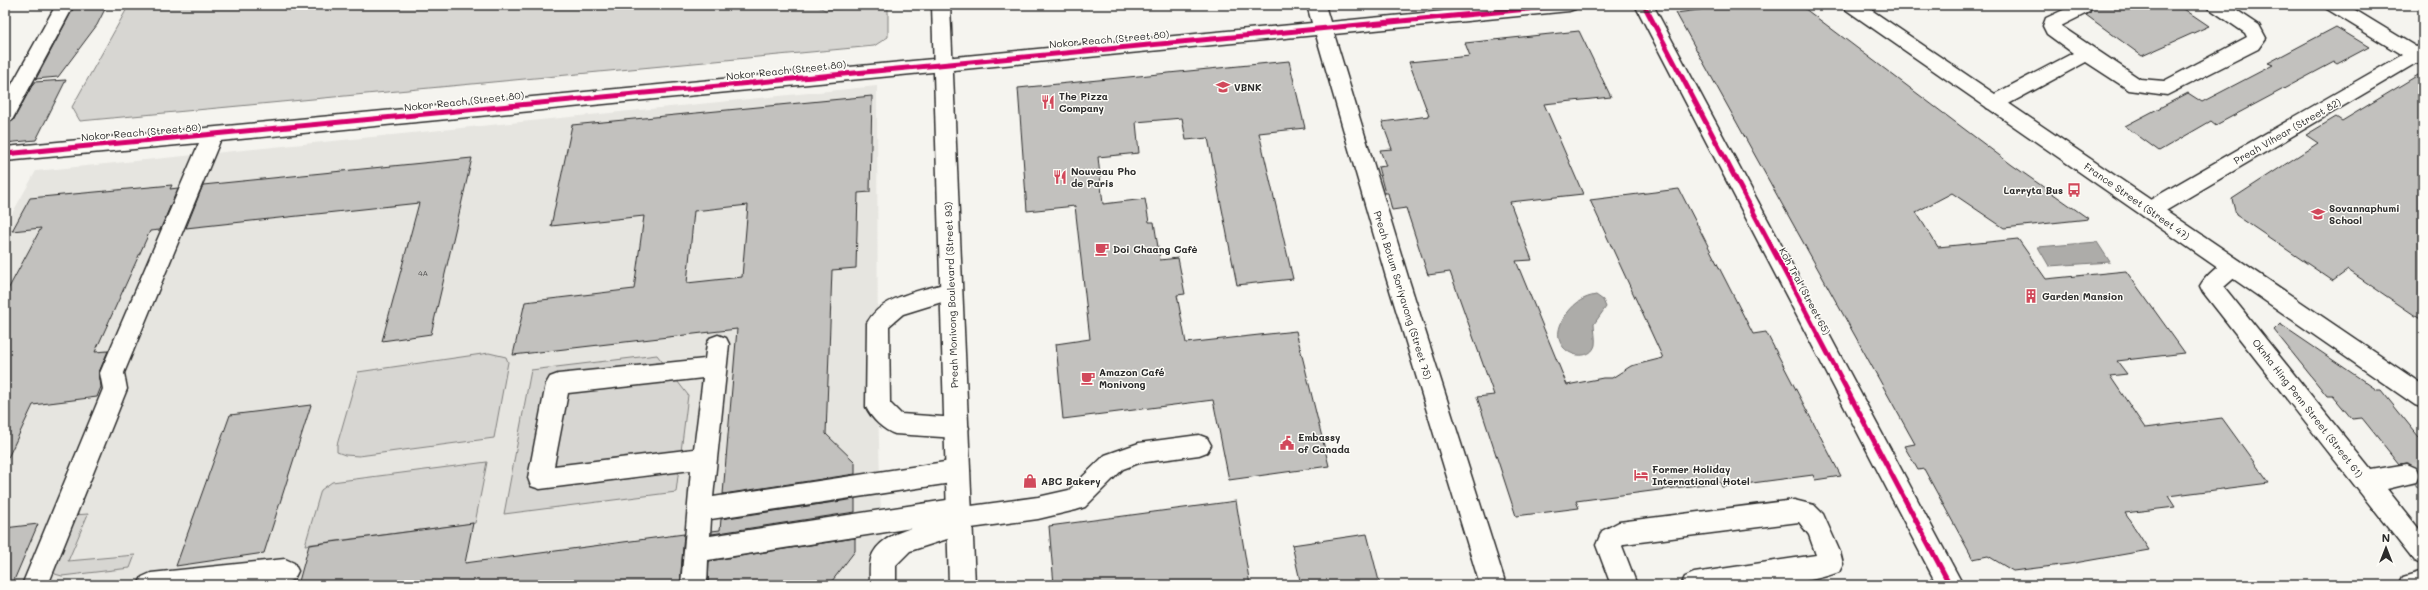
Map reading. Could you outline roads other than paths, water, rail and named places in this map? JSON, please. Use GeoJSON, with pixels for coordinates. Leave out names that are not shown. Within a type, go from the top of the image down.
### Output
{"type":"FeatureCollection","features":[{"type":"Feature","properties":{"kind":"main road"},"geometry":{"type":"LineString","coordinates":[[5,115],[65,5]]}},
{"type":"Feature","properties":{"kind":"main road","name":"Preah Monivong Boulevard (Street 93)"},"geometry":{"type":"LineString","coordinates":[[941,5],[950,291],[957,428],[962,585]]}},
{"type":"Feature","properties":{"kind":"main road","name":"Preah Botum Soriyavong (Street 75)"},"geometry":{"type":"LineString","coordinates":[[1316,5],[1397,277],[1493,585]]}},
{"type":"Feature","properties":{"kind":"main road","name":"Nokor Reach (Street 80)"},"geometry":{"type":"LineString","coordinates":[[5,154],[1569,5]]}},
{"type":"Feature","properties":{"kind":"main road","name":"Koh Tral (Street 65)"},"geometry":{"type":"LineString","coordinates":[[1644,5],[1950,585]]}},
{"type":"Feature","properties":{"kind":"main road","name":"France Street (Street 47)"},"geometry":{"type":"LineString","coordinates":[[1851,5],[2423,398]]}},
{"type":"Feature","properties":{"kind":"main road"},"geometry":{"type":"LineString","coordinates":[[2082,5],[2083,8],[2053,22],[2052,26],[2054,30],[2087,54],[2136,85],[2167,88],[2251,45],[2257,38],[2252,29],[2216,5]]}},
{"type":"Feature","properties":{"kind":"main road"},"geometry":{"type":"LineString","coordinates":[[2333,5],[2421,55]]}},
{"type":"Feature","properties":{"kind":"main road"},"geometry":{"type":"LineString","coordinates":[[1994,103],[2087,54]]}},
{"type":"Feature","properties":{"kind":"main road","name":"Preah Vihear (Street 82)"},"geometry":{"type":"LineString","coordinates":[[2150,210],[2421,55]]}},
{"type":"Feature","properties":{"kind":"main road"},"geometry":{"type":"LineString","coordinates":[[35,585],[115,389],[112,373],[213,134]]}},
{"type":"Feature","properties":{"kind":"main road","name":"Oknha Hing Penn Street (Street 61)"},"geometry":{"type":"LineString","coordinates":[[2232,267],[2211,286],[2366,480],[2423,554]]}},
{"type":"Feature","properties":{"kind":"main road"},"geometry":{"type":"LineString","coordinates":[[950,291],[896,307],[878,323],[878,407],[896,424],[957,428]]}},
{"type":"Feature","properties":{"kind":"main road"},"geometry":{"type":"LineString","coordinates":[[694,585],[704,458],[718,344]]}},
{"type":"Feature","properties":{"kind":"main road"},"geometry":{"type":"LineString","coordinates":[[704,458],[540,478],[558,384],[716,367]]}},
{"type":"Feature","properties":{"kind":"main road"},"geometry":{"type":"LineString","coordinates":[[696,550],[1038,508],[1076,499],[1114,462],[1139,453],[1199,445]]}},
{"type":"Feature","properties":{"kind":"main road"},"geometry":{"type":"LineString","coordinates":[[699,510],[958,471]]}},
{"type":"Feature","properties":{"kind":"main road"},"geometry":{"type":"LineString","coordinates":[[2366,480],[2407,475]]}},
{"type":"Feature","properties":{"kind":"main road"},"geometry":{"type":"LineString","coordinates":[[1624,585],[1609,545],[1611,538],[1619,533],[1794,511],[1804,512],[1811,517],[1828,555],[1830,564],[1721,583],[1694,585]]}},
{"type":"Feature","properties":{"kind":"main road"},"geometry":{"type":"LineString","coordinates":[[882,585],[883,560],[902,542],[960,517]]}},
{"type":"Feature","properties":{"kind":"main road"},"geometry":{"type":"LineString","coordinates":[[151,585],[250,580],[285,571]]}},
{"type":"Feature","properties":{"kind":"main road"},"geometry":{"type":"LineString","coordinates":[[2412,585],[2423,583]]}},
{"type":"Feature","properties":{"kind":"tunnel"},"geometry":{"type":"LineString","coordinates":[[2407,475],[2423,472]]}},
{"type":"Feature","properties":{"kind":"place","name":"VBNK"},"geometry":{"type":"Point","coordinates":[1223,87]}},
{"type":"Feature","properties":{"kind":"place","name":"The Pizza Company"},"geometry":{"type":"Point","coordinates":[1048,102]}},
{"type":"Feature","properties":{"kind":"place","name":"Nouveau Pho de Paris"},"geometry":{"type":"Point","coordinates":[1060,177]}},
{"type":"Feature","properties":{"kind":"place","name":"Larryta Bus"},"geometry":{"type":"Point","coordinates":[2074,190]}},
{"type":"Feature","properties":{"kind":"place","name":"Sovannaphumi School"},"geometry":{"type":"Point","coordinates":[2318,214]}},
{"type":"Feature","properties":{"kind":"place","name":"Doi Chaang Cafè"},"geometry":{"type":"Point","coordinates":[1102,249]}},
{"type":"Feature","properties":{"kind":"place","name":"Garden Mansion"},"geometry":{"type":"Point","coordinates":[2031,296]}},
{"type":"Feature","properties":{"kind":"place","name":"Amazon Café Monivong"},"geometry":{"type":"Point","coordinates":[1088,378]}},
{"type":"Feature","properties":{"kind":"place","name":"Embassy of Canada"},"geometry":{"type":"Point","coordinates":[1287,443]}},
{"type":"Feature","properties":{"kind":"place","name":"Former Holiday International Hotel"},"geometry":{"type":"Point","coordinates":[1641,475]}},
{"type":"Feature","properties":{"kind":"place","name":"ABC Bakery"},"geometry":{"type":"Point","coordinates":[1030,481]}}]}
